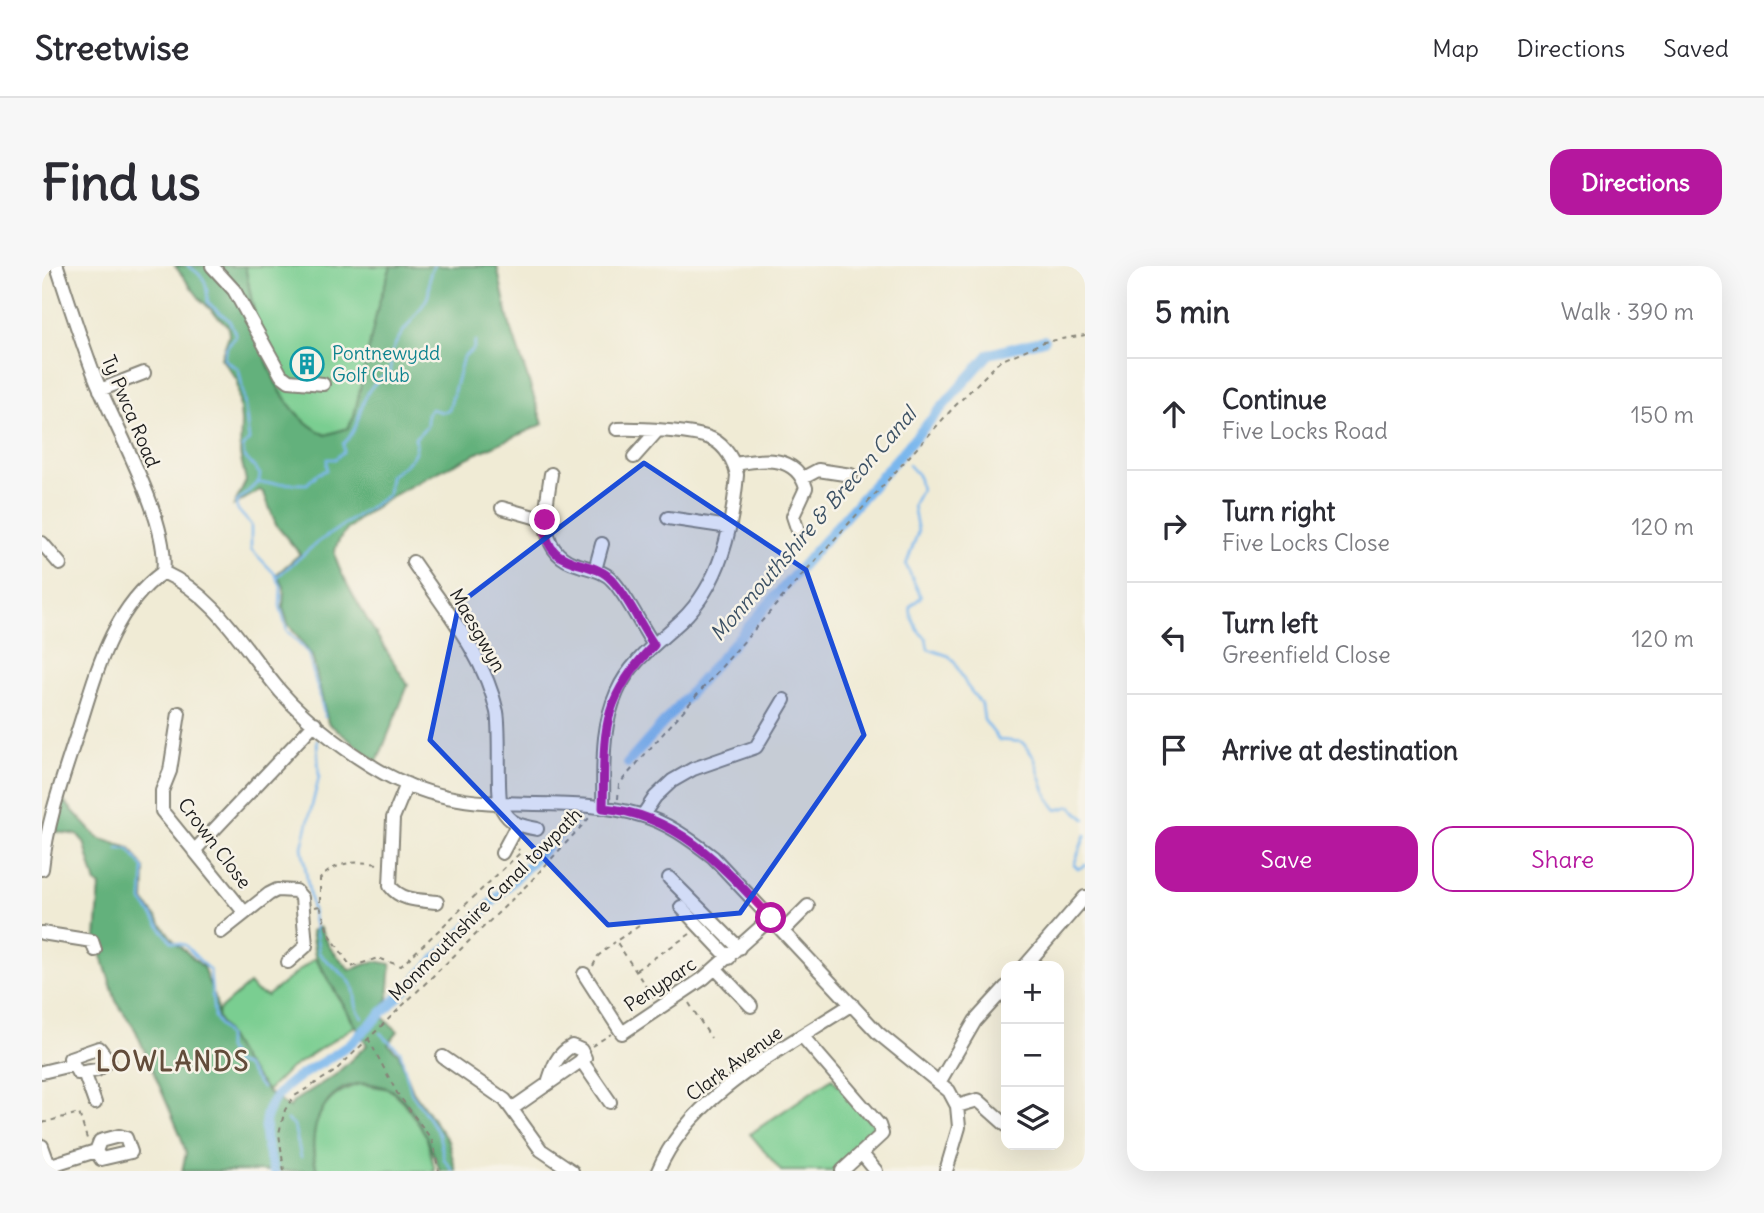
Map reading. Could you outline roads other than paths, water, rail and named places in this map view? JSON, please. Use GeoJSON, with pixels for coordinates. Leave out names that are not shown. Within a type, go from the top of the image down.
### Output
{"type":"FeatureCollection","features":[{"type":"Feature","properties":{"kind":"street","name":"Ty Pwca Road"},"geometry":{"type":"LineString","coordinates":[[57,266],[100,390],[153,512],[165,560],[163,572]]}},
{"type":"Feature","properties":{"kind":"street"},"geometry":{"type":"LineString","coordinates":[[212,266],[234,290],[281,375],[298,383],[323,384]]}},
{"type":"Feature","properties":{"kind":"street"},"geometry":{"type":"LineString","coordinates":[[100,390],[144,373]]}},
{"type":"Feature","properties":{"kind":"street"},"geometry":{"type":"LineString","coordinates":[[603,808],[602,748],[607,716],[632,667],[706,593],[719,567],[736,490],[735,464],[725,450],[712,439],[658,430],[617,429]]}},
{"type":"Feature","properties":{"kind":"street"},"geometry":{"type":"LineString","coordinates":[[634,457],[658,430]]}},
{"type":"Feature","properties":{"kind":"street"},"geometry":{"type":"LineString","coordinates":[[735,464],[760,459],[779,460],[794,467],[803,478],[804,496],[793,516],[797,528]]}},
{"type":"Feature","properties":{"kind":"street"},"geometry":{"type":"LineString","coordinates":[[803,478],[818,470],[851,475]]}},
{"type":"Feature","properties":{"kind":"street"},"geometry":{"type":"LineString","coordinates":[[551,474],[545,531],[554,551],[573,564],[595,570],[612,580],[654,645]]}},
{"type":"Feature","properties":{"kind":"street"},"geometry":{"type":"LineString","coordinates":[[502,508],[545,520]]}},
{"type":"Feature","properties":{"kind":"street"},"geometry":{"type":"LineString","coordinates":[[668,518],[729,527]]}},
{"type":"Feature","properties":{"kind":"street"},"geometry":{"type":"LineString","coordinates":[[42,543],[60,564]]}},
{"type":"Feature","properties":{"kind":"street"},"geometry":{"type":"LineString","coordinates":[[595,570],[602,544]]}},
{"type":"Feature","properties":{"kind":"street","name":"Maesgwyn"},"geometry":{"type":"LineString","coordinates":[[414,562],[470,646],[486,677],[497,712],[501,746],[500,805]]}},
{"type":"Feature","properties":{"kind":"street"},"geometry":{"type":"LineString","coordinates":[[42,869],[47,807],[100,663],[115,629],[137,595],[163,572],[178,579],[211,603],[282,694],[374,768],[407,784],[474,803],[603,808],[643,815],[689,839],[713,857],[900,1053],[940,1080],[957,1106],[959,1127],[946,1171]]}},
{"type":"Feature","properties":{"kind":"street"},"geometry":{"type":"LineString","coordinates":[[643,815],[655,797],[672,781],[693,769],[756,747],[784,701]]}},
{"type":"Feature","properties":{"kind":"street","name":"Crown Close"},"geometry":{"type":"LineString","coordinates":[[179,713],[170,771],[162,791],[162,811],[244,912]]}},
{"type":"Feature","properties":{"kind":"street"},"geometry":{"type":"LineString","coordinates":[[194,850],[316,723]]}},
{"type":"Feature","properties":{"kind":"street"},"geometry":{"type":"LineString","coordinates":[[407,784],[393,818],[390,886],[396,895],[437,902]]}},
{"type":"Feature","properties":{"kind":"street"},"geometry":{"type":"LineString","coordinates":[[500,805],[508,818],[517,825],[537,829]]}},
{"type":"Feature","properties":{"kind":"street"},"geometry":{"type":"LineString","coordinates":[[506,848],[517,825]]}},
{"type":"Feature","properties":{"kind":"street"},"geometry":{"type":"LineString","coordinates":[[669,878],[739,948]]}},
{"type":"Feature","properties":{"kind":"street"},"geometry":{"type":"LineString","coordinates":[[221,932],[244,912],[277,890],[296,891],[302,898],[306,946],[288,962]]}},
{"type":"Feature","properties":{"kind":"street"},"geometry":{"type":"LineString","coordinates":[[1029,961],[1085,897]]}},
{"type":"Feature","properties":{"kind":"street"},"geometry":{"type":"LineString","coordinates":[[783,931],[808,906]]}},
{"type":"Feature","properties":{"kind":"street"},"geometry":{"type":"LineString","coordinates":[[681,907],[729,958]]}},
{"type":"Feature","properties":{"kind":"street","name":"Penyparc"},"geometry":{"type":"LineString","coordinates":[[585,976],[622,1033],[716,969],[771,918]]}},
{"type":"Feature","properties":{"kind":"street"},"geometry":{"type":"LineString","coordinates":[[42,933],[92,941],[95,950]]}},
{"type":"Feature","properties":{"kind":"street"},"geometry":{"type":"LineString","coordinates":[[716,969],[751,1006]]}},
{"type":"Feature","properties":{"kind":"street"},"geometry":{"type":"LineString","coordinates":[[940,1080],[975,1021],[1001,992]]}},
{"type":"Feature","properties":{"kind":"street","name":"Clark Avenue"},"geometry":{"type":"LineString","coordinates":[[657,1171],[677,1135],[701,1108],[852,1004]]}},
{"type":"Feature","properties":{"kind":"street"},"geometry":{"type":"LineString","coordinates":[[803,1037],[879,1125],[882,1135],[842,1171]]}},
{"type":"Feature","properties":{"kind":"street"},"geometry":{"type":"LineString","coordinates":[[513,1108],[548,1083],[556,1059],[572,1046],[582,1056],[610,1102]]}},
{"type":"Feature","properties":{"kind":"street"},"geometry":{"type":"LineString","coordinates":[[99,1048],[109,1061],[97,1070],[78,1073],[71,1065],[70,1058],[76,1054],[99,1048]]}},
{"type":"Feature","properties":{"kind":"street"},"geometry":{"type":"LineString","coordinates":[[443,1057],[513,1108],[541,1150],[566,1170]]}},
{"type":"Feature","properties":{"kind":"street"},"geometry":{"type":"LineString","coordinates":[[42,1072],[71,1065]]}},
{"type":"Feature","properties":{"kind":"street"},"geometry":{"type":"LineString","coordinates":[[84,1072],[95,1103]]}},
{"type":"Feature","properties":{"kind":"street"},"geometry":{"type":"LineString","coordinates":[[957,1106],[978,1100],[1001,1121]]}},
{"type":"Feature","properties":{"kind":"street"},"geometry":{"type":"LineString","coordinates":[[42,1146],[50,1168],[96,1150]]}},
{"type":"Feature","properties":{"kind":"street"},"geometry":{"type":"LineString","coordinates":[[862,1154],[876,1171]]}},
{"type":"Feature","properties":{"kind":"waterway"},"geometry":{"type":"LineString","coordinates":[[188,266],[202,277],[208,303],[229,320],[236,335],[226,348],[224,359],[238,369],[249,440],[243,448],[244,456],[260,474],[259,481],[236,503],[237,509],[251,525],[251,549],[275,574],[281,586],[280,606],[287,631],[308,653],[325,717]]}},
{"type":"Feature","properties":{"kind":"waterway"},"geometry":{"type":"LineString","coordinates":[[259,483],[307,484],[317,474],[327,470],[327,459],[335,459],[344,451],[343,444],[355,426],[365,397],[379,379],[391,372],[397,341],[427,298],[430,273],[434,266]]}},
{"type":"Feature","properties":{"kind":"waterway","name":"Monmouthshire & Brecon Canal"},"geometry":{"type":"LineString","coordinates":[[628,763],[989,354],[1044,340]]}},
{"type":"Feature","properties":{"kind":"waterway"},"geometry":{"type":"LineString","coordinates":[[278,576],[318,542],[388,495],[390,476],[413,455],[415,438],[427,426],[427,414],[431,409],[442,412],[449,410],[463,357],[473,350],[475,342]]}},
{"type":"Feature","properties":{"kind":"waterway"},"geometry":{"type":"LineString","coordinates":[[909,465],[918,475],[921,490],[913,505],[918,532],[906,565],[921,597],[911,606],[914,624],[926,638],[928,649],[949,656],[955,663],[967,686],[982,705],[984,720],[999,740],[1022,742],[1031,753],[1046,792],[1057,810],[1071,806],[1085,819]]}},
{"type":"Feature","properties":{"kind":"waterway"},"geometry":{"type":"LineString","coordinates":[[317,740],[319,777],[302,847],[319,953],[349,980],[362,1017]]}},
{"type":"Feature","properties":{"kind":"waterway"},"geometry":{"type":"LineString","coordinates":[[274,1171],[267,1146],[265,1120],[279,1093],[299,1076],[354,1040],[571,822]]}},
{"type":"Feature","properties":{"kind":"waterway"},"geometry":{"type":"LineString","coordinates":[[1085,835],[1074,865],[1078,869],[1085,865]]}},
{"type":"Feature","properties":{"kind":"waterway"},"geometry":{"type":"LineString","coordinates":[[118,849],[129,849],[144,869],[142,901],[166,935],[172,942],[185,945],[210,971],[214,1017],[227,1036],[227,1049],[235,1063],[245,1066],[262,1088]]}},
{"type":"Feature","properties":{"kind":"waterway"},"geometry":{"type":"LineString","coordinates":[[380,1033],[400,1051],[411,1092],[439,1134],[444,1159],[453,1171]]}},
{"type":"Feature","properties":{"kind":"waterway"},"geometry":{"type":"LineString","coordinates":[[287,1120],[294,1126],[301,1157]]}},
{"type":"Feature","properties":{"kind":"place","name":"Pontnewydd Golf Club"},"geometry":{"type":"Point","coordinates":[307,364]}},
{"type":"Feature","properties":{"kind":"district","name":"LOWLANDS"},"geometry":{"type":"Point","coordinates":[173,1061]}}]}
